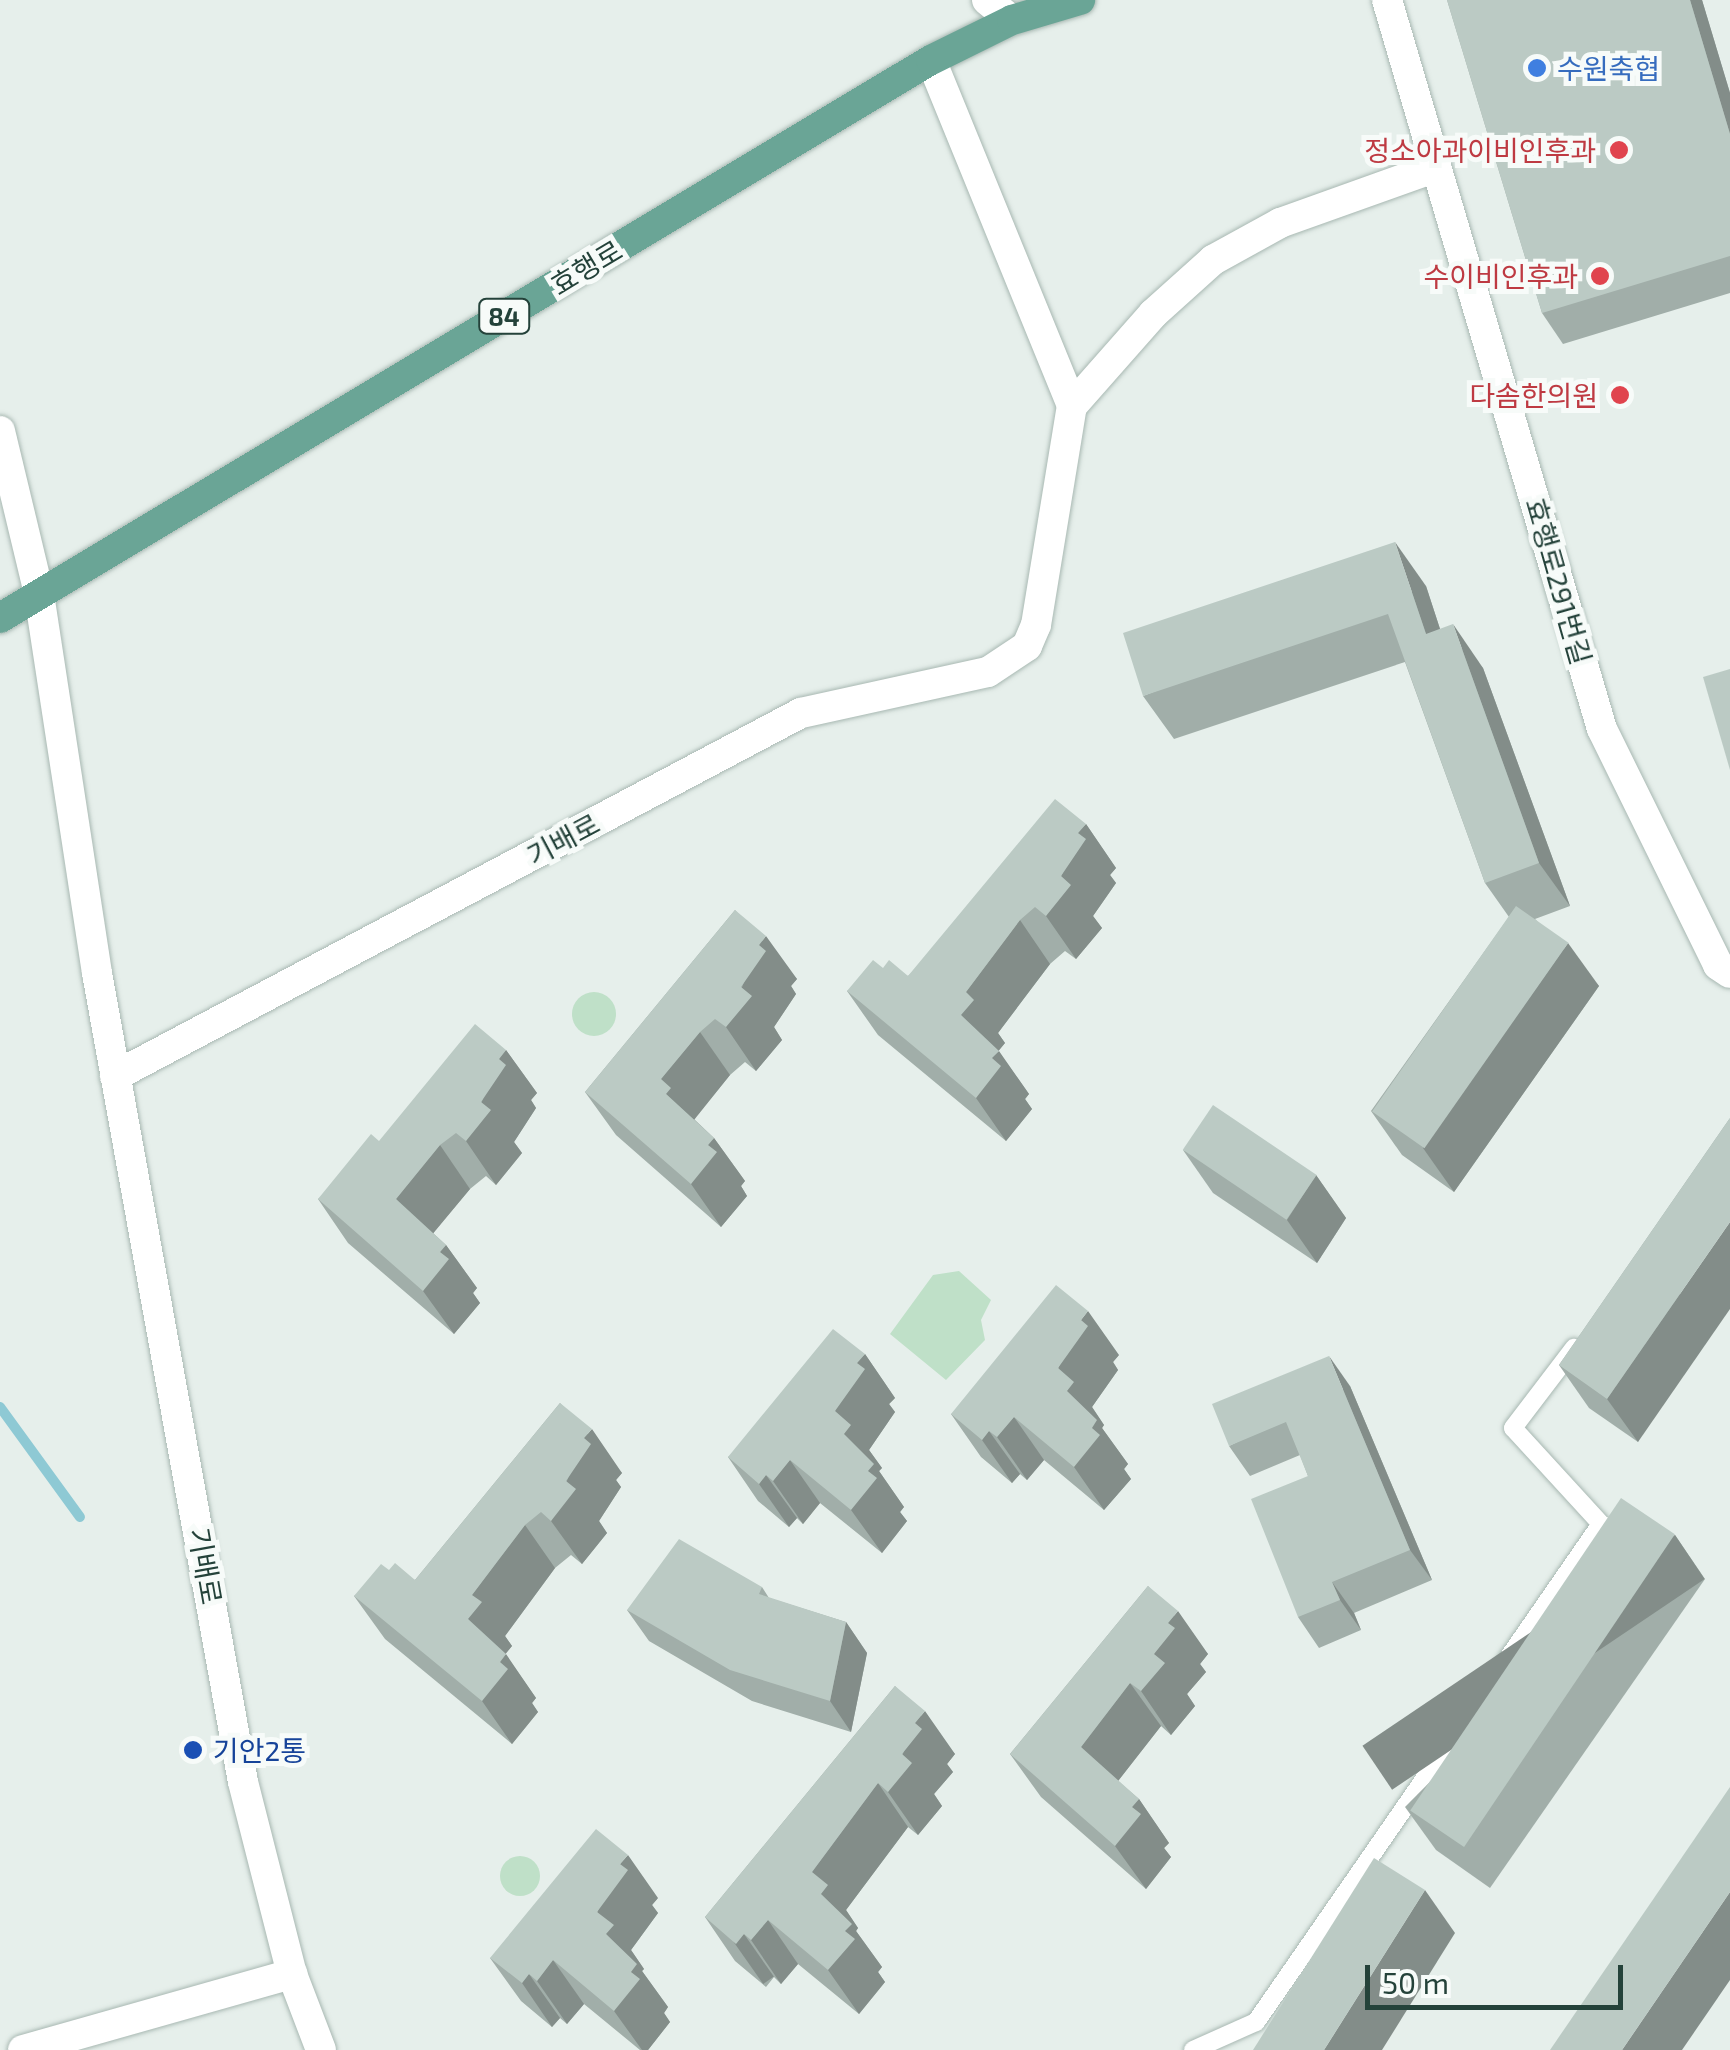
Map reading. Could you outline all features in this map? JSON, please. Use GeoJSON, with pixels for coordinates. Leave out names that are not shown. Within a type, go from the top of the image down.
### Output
{"type":"FeatureCollection","features":[{"type":"Feature","properties":{"kind":"main road","name":"효행로"},"geometry":{"type":"LineString","coordinates":[[0,618],[931,60],[1012,20],[1080,0]]}},
{"type":"Feature","properties":{"kind":"street"},"geometry":{"type":"LineString","coordinates":[[987,0],[1012,20]]}},
{"type":"Feature","properties":{"kind":"street","name":"효행로291번길"},"geometry":{"type":"LineString","coordinates":[[1387,0],[1602,728],[1718,965],[1730,972]]}},
{"type":"Feature","properties":{"kind":"street"},"geometry":{"type":"LineString","coordinates":[[931,60],[1072,406],[1153,314],[1213,260],[1280,223],[1436,167]]}},
{"type":"Feature","properties":{"kind":"street","name":"기배로"},"geometry":{"type":"LineString","coordinates":[[115,1076],[800,713],[988,672],[1027,646],[1036,625],[1072,406]]}},
{"type":"Feature","properties":{"kind":"street","name":"기배로"},"geometry":{"type":"LineString","coordinates":[[0,430],[39,594],[115,1076],[243,1782],[292,1974],[321,2050]]}},
{"type":"Feature","properties":{"kind":"street"},"geometry":{"type":"LineString","coordinates":[[25,2049],[292,1974]]}},
{"type":"Feature","properties":{"kind":"lane"},"geometry":{"type":"LineString","coordinates":[[1194,2050],[1256,2022],[1601,1524],[1513,1428],[1582,1337]]}},
{"type":"Feature","properties":{"kind":"green space"},"geometry":{"type":"Polygon","coordinates":[[[594,992],[610,998],[616,1014],[610,1030],[594,1036],[578,1030],[572,1014],[578,998],[594,992]]]}},
{"type":"Feature","properties":{"kind":"green space"},"geometry":{"type":"Polygon","coordinates":[[[959,1271],[991,1300],[981,1320],[985,1340],[946,1380],[890,1334],[933,1275],[959,1271]]]}},
{"type":"Feature","properties":{"kind":"green space"},"geometry":{"type":"Polygon","coordinates":[[[520,1856],[534,1862],[540,1876],[534,1890],[520,1896],[506,1890],[500,1876],[506,1862],[520,1856]]]}},
{"type":"Feature","properties":{"kind":"building"},"geometry":{"type":"Polygon","coordinates":[[[1447,0],[1690,0],[1730,134],[1730,256],[1542,313],[1447,0]]]}},
{"type":"Feature","properties":{"kind":"building"},"geometry":{"type":"Polygon","coordinates":[[[1395,542],[1426,634],[1453,624],[1539,863],[1485,883],[1388,614],[1143,696],[1123,633],[1395,542]]]}},
{"type":"Feature","properties":{"kind":"building"},"geometry":{"type":"Polygon","coordinates":[[[1730,669],[1730,770],[1703,677],[1730,669]]]}},
{"type":"Feature","properties":{"kind":"building"},"geometry":{"type":"Polygon","coordinates":[[[1055,799],[1086,824],[1078,833],[1086,839],[1061,876],[1071,885],[1046,916],[1035,907],[1020,920],[966,992],[974,1000],[961,1015],[999,1051],[992,1058],[1001,1066],[976,1098],[847,991],[873,960],[883,968],[889,960],[908,976],[1055,799]]]}},
{"type":"Feature","properties":{"kind":"building"},"geometry":{"type":"Polygon","coordinates":[[[1516,906],[1568,943],[1424,1148],[1372,1112],[1516,906]]]}},
{"type":"Feature","properties":{"kind":"building"},"geometry":{"type":"Polygon","coordinates":[[[735,910],[766,936],[759,945],[766,951],[741,987],[752,996],[726,1027],[715,1019],[700,1032],[661,1079],[671,1088],[666,1094],[714,1138],[708,1145],[717,1152],[691,1184],[585,1092],[735,910]]]}},
{"type":"Feature","properties":{"kind":"building"},"geometry":{"type":"Polygon","coordinates":[[[475,1024],[506,1050],[499,1059],[506,1065],[481,1102],[491,1110],[466,1141],[456,1133],[440,1145],[396,1199],[446,1245],[440,1252],[449,1259],[423,1291],[318,1199],[371,1134],[379,1141],[475,1024]]]}},
{"type":"Feature","properties":{"kind":"building"},"geometry":{"type":"Polygon","coordinates":[[[1213,1105],[1317,1175],[1286,1220],[1183,1150],[1213,1105]]]}},
{"type":"Feature","properties":{"kind":"building"},"geometry":{"type":"Polygon","coordinates":[[[1730,1118],[1730,1222],[1607,1399],[1559,1365],[1730,1118]]]}},
{"type":"Feature","properties":{"kind":"building"},"geometry":{"type":"Polygon","coordinates":[[[1056,1285],[1088,1311],[1081,1320],[1088,1326],[1058,1368],[1074,1382],[1067,1391],[1097,1420],[1092,1428],[1100,1435],[1074,1467],[1014,1417],[997,1437],[989,1431],[982,1440],[951,1414],[1056,1285]]]}},
{"type":"Feature","properties":{"kind":"building"},"geometry":{"type":"Polygon","coordinates":[[[833,1329],[865,1354],[857,1363],[865,1369],[835,1411],[851,1425],[844,1434],[874,1464],[868,1471],[877,1478],[851,1510],[790,1460],[773,1481],[766,1475],[759,1484],[728,1457],[833,1329]]]}},
{"type":"Feature","properties":{"kind":"building"},"geometry":{"type":"Polygon","coordinates":[[[1329,1356],[1410,1550],[1332,1582],[1340,1600],[1298,1617],[1251,1499],[1308,1476],[1286,1422],[1229,1446],[1212,1404],[1329,1356]]]}},
{"type":"Feature","properties":{"kind":"building"},"geometry":{"type":"Polygon","coordinates":[[[560,1403],[592,1429],[584,1438],[591,1444],[566,1481],[576,1489],[551,1521],[541,1512],[525,1525],[472,1595],[482,1602],[468,1619],[506,1654],[500,1662],[508,1669],[482,1701],[354,1596],[381,1564],[389,1570],[395,1563],[415,1580],[560,1403]]]}},
{"type":"Feature","properties":{"kind":"building"},"geometry":{"type":"Polygon","coordinates":[[[1621,1498],[1675,1534],[1464,1847],[1410,1811],[1621,1498]]]}},
{"type":"Feature","properties":{"kind":"building"},"geometry":{"type":"Polygon","coordinates":[[[679,1539],[762,1587],[759,1594],[846,1622],[830,1701],[730,1670],[627,1610],[679,1539]]]}},
{"type":"Feature","properties":{"kind":"building"},"geometry":{"type":"Polygon","coordinates":[[[1148,1586],[1178,1611],[1168,1623],[1175,1628],[1154,1654],[1165,1663],[1141,1691],[1130,1683],[1081,1747],[1139,1799],[1132,1807],[1141,1814],[1115,1846],[1010,1754],[1148,1586]]]}},
{"type":"Feature","properties":{"kind":"building"},"geometry":{"type":"Polygon","coordinates":[[[895,1686],[925,1711],[915,1723],[922,1729],[902,1754],[912,1763],[888,1792],[878,1783],[812,1872],[828,1885],[821,1894],[852,1924],[845,1931],[855,1939],[828,1970],[768,1920],[751,1940],[744,1934],[736,1944],[705,1917],[895,1686]]]}},
{"type":"Feature","properties":{"kind":"building"},"geometry":{"type":"Polygon","coordinates":[[[1730,1787],[1730,1892],[1622,2050],[1550,2050],[1730,1787]]]}},
{"type":"Feature","properties":{"kind":"building"},"geometry":{"type":"Polygon","coordinates":[[[596,1829],[628,1855],[620,1864],[628,1870],[597,1912],[614,1925],[606,1934],[637,1964],[631,1972],[640,1979],[614,2011],[553,1960],[537,1981],[529,1974],[522,1983],[490,1958],[596,1829]]]}},
{"type":"Feature","properties":{"kind":"building"},"geometry":{"type":"Polygon","coordinates":[[[1374,1858],[1425,1890],[1324,2050],[1253,2050],[1374,1858]]]}},
{"type":"Feature","properties":{"kind":"waterway"},"geometry":{"type":"LineString","coordinates":[[0,1407],[80,1517]]}},
{"type":"Feature","properties":{"kind":"place","name":"수원축협"},"geometry":{"type":"Point","coordinates":[1537,68]}},
{"type":"Feature","properties":{"kind":"place","name":"정소아과이비인후과"},"geometry":{"type":"Point","coordinates":[1619,150]}},
{"type":"Feature","properties":{"kind":"place","name":"수이비인후과"},"geometry":{"type":"Point","coordinates":[1600,276]}},
{"type":"Feature","properties":{"kind":"place","name":"다솜한의원"},"geometry":{"type":"Point","coordinates":[1620,395]}},
{"type":"Feature","properties":{"kind":"place","name":"기안2통"},"geometry":{"type":"Point","coordinates":[193,1750]}}]}
